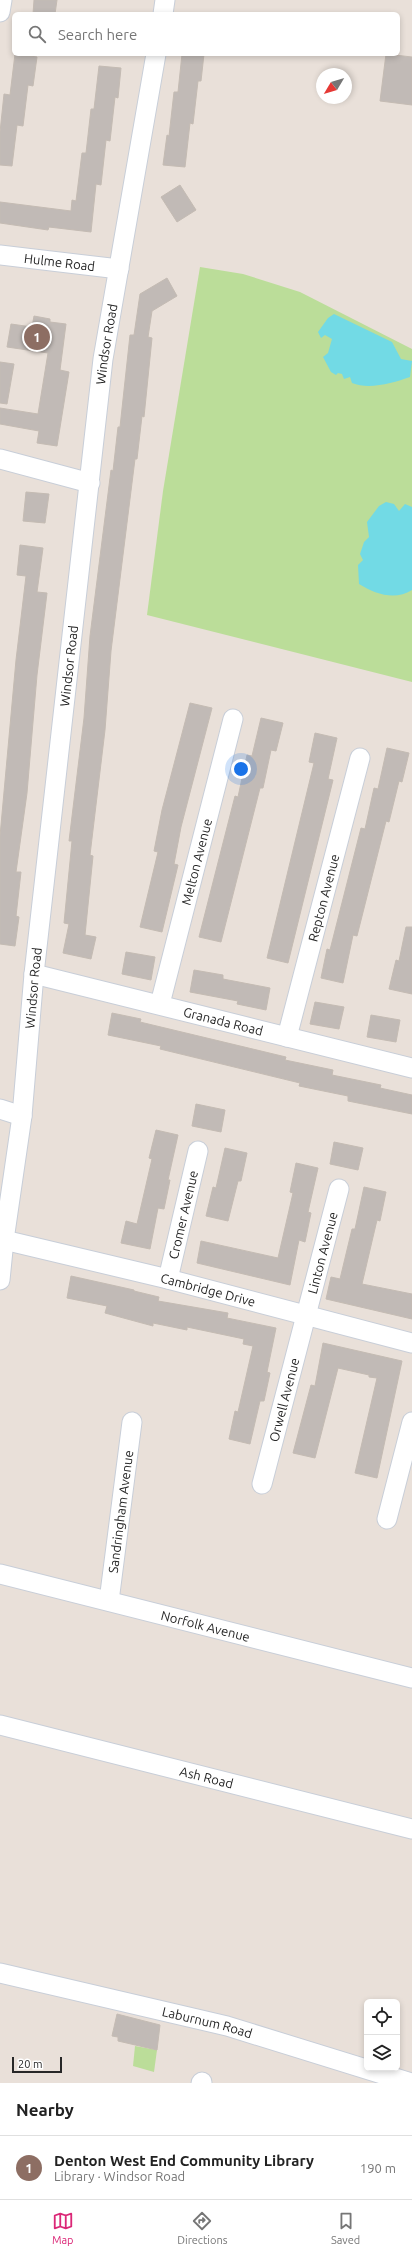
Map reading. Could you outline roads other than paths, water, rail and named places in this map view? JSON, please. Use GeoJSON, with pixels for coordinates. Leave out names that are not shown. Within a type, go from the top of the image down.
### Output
{"type":"FeatureCollection","features":[{"type":"Feature","properties":{"kind":"street"},"geometry":{"type":"LineString","coordinates":[[0,12],[2,0]]}},
{"type":"Feature","properties":{"kind":"street"},"geometry":{"type":"LineString","coordinates":[[163,12],[165,0]]}},
{"type":"Feature","properties":{"kind":"street","name":"Windsor Road"},"geometry":{"type":"LineString","coordinates":[[0,1280],[4,1240],[22,1116],[34,974],[103,359],[120,269],[156,56]]}},
{"type":"Feature","properties":{"kind":"street","name":"Hulme Road"},"geometry":{"type":"LineString","coordinates":[[0,255],[120,269]]}},
{"type":"Feature","properties":{"kind":"street"},"geometry":{"type":"LineString","coordinates":[[0,459],[90,482]]}},
{"type":"Feature","properties":{"kind":"street","name":"Melton Avenue"},"geometry":{"type":"LineString","coordinates":[[160,1004],[233,719]]}},
{"type":"Feature","properties":{"kind":"street","name":"Repton Avenue"},"geometry":{"type":"LineString","coordinates":[[287,1037],[360,758]]}},
{"type":"Feature","properties":{"kind":"street","name":"Granada Road"},"geometry":{"type":"LineString","coordinates":[[34,974],[412,1067]]}},
{"type":"Feature","properties":{"kind":"street"},"geometry":{"type":"LineString","coordinates":[[0,1109],[22,1116]]}},
{"type":"Feature","properties":{"kind":"street","name":"Cromer Avenue"},"geometry":{"type":"LineString","coordinates":[[168,1279],[198,1151]]}},
{"type":"Feature","properties":{"kind":"street","name":"Linton Avenue"},"geometry":{"type":"LineString","coordinates":[[306,1316],[339,1189]]}},
{"type":"Feature","properties":{"kind":"street","name":"Cambridge Drive"},"geometry":{"type":"LineString","coordinates":[[4,1240],[168,1279],[412,1343]]}},
{"type":"Feature","properties":{"kind":"street","name":"Orwell Avenue"},"geometry":{"type":"LineString","coordinates":[[262,1484],[306,1316]]}},
{"type":"Feature","properties":{"kind":"street","name":"Sandringham Avenue"},"geometry":{"type":"LineString","coordinates":[[109,1601],[132,1422]]}},
{"type":"Feature","properties":{"kind":"street"},"geometry":{"type":"LineString","coordinates":[[387,1519],[412,1422]]}},
{"type":"Feature","properties":{"kind":"street","name":"Norfolk Avenue"},"geometry":{"type":"LineString","coordinates":[[0,1574],[412,1678]]}},
{"type":"Feature","properties":{"kind":"street","name":"Ash Road"},"geometry":{"type":"LineString","coordinates":[[0,1725],[412,1829]]}},
{"type":"Feature","properties":{"kind":"street","name":"Laburnum Road"},"geometry":{"type":"LineString","coordinates":[[0,1973],[227,2026],[411,2083]]}},
{"type":"Feature","properties":{"kind":"water"},"geometry":{"type":"Polygon","coordinates":[[[334,314],[392,342],[401,359],[412,361],[410,377],[381,385],[366,386],[352,383],[350,377],[344,379],[342,374],[338,373],[336,375],[331,372],[323,357],[328,353],[332,339],[325,335],[321,338],[318,332],[328,318],[334,314]]]}},
{"type":"Feature","properties":{"kind":"water"},"geometry":{"type":"Polygon","coordinates":[[[386,502],[394,504],[399,511],[405,504],[412,507],[412,590],[392,596],[372,591],[359,584],[358,565],[363,560],[360,554],[364,542],[369,537],[367,522],[379,506],[386,502]]]}},
{"type":"Feature","properties":{"kind":"place","name":"Denton West End Community Library"},"geometry":{"type":"Point","coordinates":[37,337]}}]}
